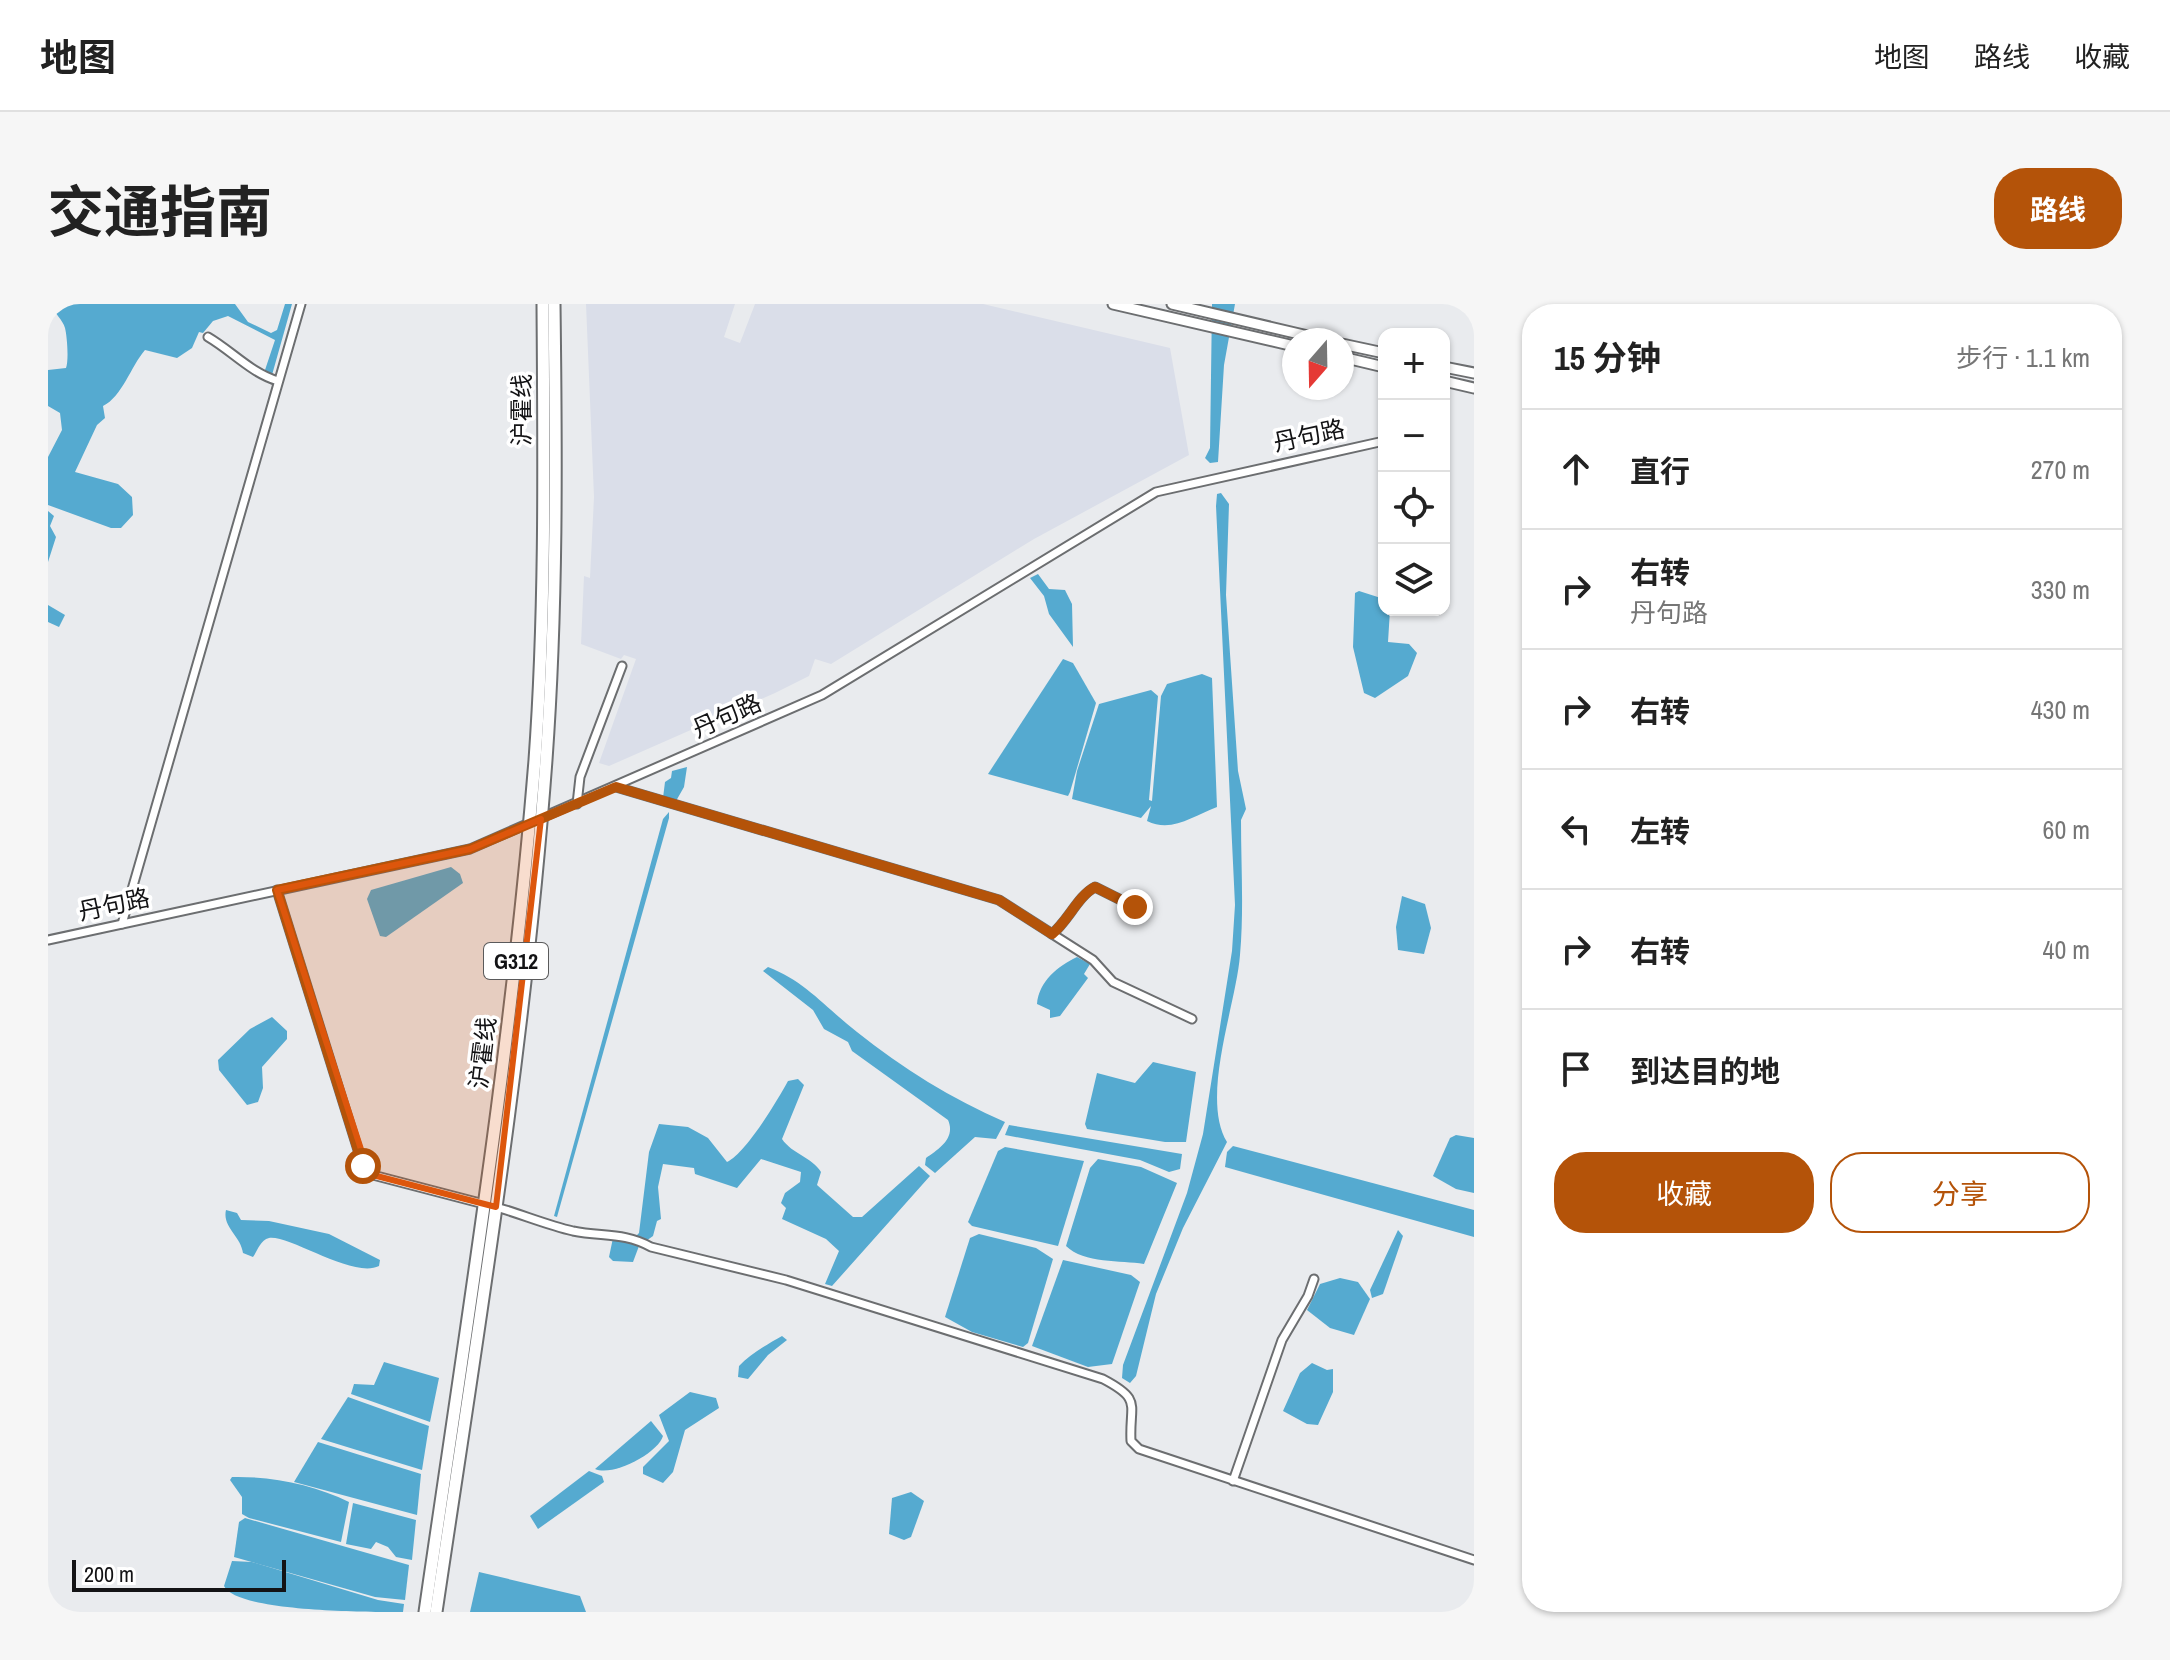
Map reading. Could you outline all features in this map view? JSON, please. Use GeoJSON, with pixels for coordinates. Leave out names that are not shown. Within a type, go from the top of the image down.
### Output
{"type":"FeatureCollection","features":[{"type":"Feature","properties":{"kind":"highway","name":"沪霍线"},"geometry":{"type":"LineString","coordinates":[[425,1612],[526,984],[541,819],[552,642],[543,304]]}},
{"type":"Feature","properties":{"kind":"highway","name":"沪霍线"},"geometry":{"type":"LineString","coordinates":[[436,1612],[490,1206],[528,826],[550,485],[554,304]]}},
{"type":"Feature","properties":{"kind":"main road"},"geometry":{"type":"LineString","coordinates":[[1113,304],[1282,343]]}},
{"type":"Feature","properties":{"kind":"main road"},"geometry":{"type":"LineString","coordinates":[[1172,304],[1282,330]]}},
{"type":"Feature","properties":{"kind":"main road"},"geometry":{"type":"LineString","coordinates":[[1354,347],[1378,352]]}},
{"type":"Feature","properties":{"kind":"main road"},"geometry":{"type":"LineString","coordinates":[[1354,360],[1378,366]]}},
{"type":"Feature","properties":{"kind":"main road"},"geometry":{"type":"LineString","coordinates":[[1450,368],[1474,373]]}},
{"type":"Feature","properties":{"kind":"main road"},"geometry":{"type":"LineString","coordinates":[[1450,382],[1474,388]]}},
{"type":"Feature","properties":{"kind":"street"},"geometry":{"type":"LineString","coordinates":[[122,924],[301,304]]}},
{"type":"Feature","properties":{"kind":"street"},"geometry":{"type":"LineString","coordinates":[[208,337],[234,352],[262,377],[278,381]]}},
{"type":"Feature","properties":{"kind":"street","name":"丹句路"},"geometry":{"type":"LineString","coordinates":[[48,940],[470,849],[822,695],[1156,492],[1378,442]]}},
{"type":"Feature","properties":{"kind":"street"},"geometry":{"type":"LineString","coordinates":[[577,804],[580,777],[622,666]]}},
{"type":"Feature","properties":{"kind":"street"},"geometry":{"type":"LineString","coordinates":[[616,787],[999,900],[1093,960],[1113,982],[1192,1019]]}},
{"type":"Feature","properties":{"kind":"street"},"geometry":{"type":"LineString","coordinates":[[1052,934],[1073,914],[1087,891],[1095,887],[1135,907]]}},
{"type":"Feature","properties":{"kind":"street"},"geometry":{"type":"LineString","coordinates":[[277,890],[363,1166],[369,1174],[569,1230],[599,1236],[630,1236],[651,1247],[786,1280],[1103,1379],[1131,1397],[1134,1405],[1131,1441],[1139,1449],[1474,1560]]}},
{"type":"Feature","properties":{"kind":"street"},"geometry":{"type":"LineString","coordinates":[[1233,1481],[1282,1340],[1304,1304],[1314,1279]]}},
{"type":"Feature","properties":{"kind":"highlighted area"},"geometry":{"type":"Polygon","coordinates":[[[541,819],[496,1207],[369,1174],[277,890],[470,849],[541,819]]]}},
{"type":"Feature","properties":{"kind":"shaded area"},"geometry":{"type":"Polygon","coordinates":[[[586,304],[735,304],[724,337],[740,343],[755,304],[983,304],[1170,348],[1189,455],[1034,539],[831,664],[815,659],[809,676],[609,766],[599,763],[636,659],[624,655],[621,659],[581,644],[584,576],[590,578],[594,497],[586,304]]]}},
{"type":"Feature","properties":{"kind":"water"},"geometry":{"type":"Polygon","coordinates":[[[51,304],[235,304],[248,322],[271,333],[277,330],[285,304],[292,304],[272,375],[264,373],[275,340],[228,316],[213,321],[203,333],[199,332],[192,348],[177,358],[145,350],[116,396],[103,406],[105,418],[97,425],[75,472],[118,484],[132,497],[133,515],[121,528],[111,528],[48,505],[48,457],[62,430],[60,413],[48,406],[48,370],[66,368],[68,354],[65,328],[51,304]]]}},
{"type":"Feature","properties":{"kind":"water"},"geometry":{"type":"Polygon","coordinates":[[[1212,304],[1235,304],[1224,365],[1218,462],[1210,463],[1205,458],[1210,448],[1212,304]]]}},
{"type":"Feature","properties":{"kind":"water"},"geometry":{"type":"Polygon","coordinates":[[[1221,493],[1229,504],[1226,595],[1238,771],[1246,809],[1241,820],[1240,955],[1218,1077],[1220,1123],[1227,1142],[1183,1228],[1156,1294],[1136,1376],[1130,1383],[1122,1378],[1123,1365],[1187,1193],[1203,1134],[1232,951],[1235,905],[1216,506],[1217,494],[1221,493]]]}},
{"type":"Feature","properties":{"kind":"water"},"geometry":{"type":"Polygon","coordinates":[[[48,511],[54,516],[50,526],[56,537],[48,562],[48,511]]]}},
{"type":"Feature","properties":{"kind":"water"},"geometry":{"type":"Polygon","coordinates":[[[1038,574],[1049,589],[1065,590],[1072,604],[1073,647],[1049,614],[1044,596],[1030,578],[1038,574]]]}},
{"type":"Feature","properties":{"kind":"water"},"geometry":{"type":"Polygon","coordinates":[[[1359,591],[1378,597],[1378,616],[1390,616],[1388,642],[1409,644],[1417,653],[1408,676],[1375,698],[1364,693],[1353,647],[1355,593],[1359,591]]]}},
{"type":"Feature","properties":{"kind":"water"},"geometry":{"type":"Polygon","coordinates":[[[48,605],[65,615],[59,627],[48,622],[48,605]]]}},
{"type":"Feature","properties":{"kind":"water"},"geometry":{"type":"Polygon","coordinates":[[[1063,659],[1073,663],[1096,703],[1068,796],[988,774],[1063,659]]]}},
{"type":"Feature","properties":{"kind":"water"},"geometry":{"type":"Polygon","coordinates":[[[1202,674],[1212,678],[1217,807],[1182,822],[1165,825],[1147,821],[1151,806],[1141,818],[1072,799],[1077,771],[1099,704],[1151,690],[1158,696],[1149,800],[1152,801],[1161,696],[1167,684],[1202,674]]]}},
{"type":"Feature","properties":{"kind":"water"},"geometry":{"type":"Polygon","coordinates":[[[687,767],[684,787],[676,801],[663,798],[665,782],[671,778],[672,771],[687,767]]]}},
{"type":"Feature","properties":{"kind":"water"},"geometry":{"type":"Polygon","coordinates":[[[669,812],[557,1217],[554,1216],[663,819],[669,812]]]}},
{"type":"Feature","properties":{"kind":"water"},"geometry":{"type":"Polygon","coordinates":[[[451,867],[460,874],[463,883],[386,937],[380,936],[367,899],[371,890],[451,867]]]}},
{"type":"Feature","properties":{"kind":"water"},"geometry":{"type":"Polygon","coordinates":[[[1402,896],[1425,904],[1431,928],[1424,954],[1398,950],[1396,927],[1402,896]]]}},
{"type":"Feature","properties":{"kind":"water"},"geometry":{"type":"Polygon","coordinates":[[[1077,957],[1090,964],[1084,974],[1088,978],[1060,1016],[1050,1018],[1050,1010],[1037,1004],[1041,988],[1057,970],[1077,957]]]}},
{"type":"Feature","properties":{"kind":"water"},"geometry":{"type":"Polygon","coordinates":[[[768,967],[804,987],[857,1032],[910,1070],[947,1093],[1005,1122],[996,1139],[975,1137],[935,1173],[925,1165],[926,1158],[948,1138],[948,1120],[852,1051],[848,1042],[824,1029],[813,1010],[763,971],[768,967]]]}},
{"type":"Feature","properties":{"kind":"water"},"geometry":{"type":"Polygon","coordinates":[[[272,1017],[287,1031],[287,1039],[262,1067],[263,1088],[258,1102],[247,1105],[219,1070],[218,1060],[250,1029],[272,1017]]]}},
{"type":"Feature","properties":{"kind":"water"},"geometry":{"type":"Polygon","coordinates":[[[1153,1062],[1196,1072],[1186,1142],[1165,1142],[1087,1129],[1085,1124],[1097,1073],[1135,1083],[1153,1062]]]}},
{"type":"Feature","properties":{"kind":"water"},"geometry":{"type":"Polygon","coordinates":[[[798,1079],[804,1085],[782,1139],[817,1167],[821,1172],[817,1185],[853,1217],[862,1217],[919,1166],[930,1176],[832,1286],[825,1284],[839,1251],[826,1239],[782,1219],[786,1208],[781,1203],[785,1193],[800,1182],[801,1172],[761,1159],[737,1188],[695,1174],[694,1168],[663,1164],[658,1187],[661,1219],[657,1221],[653,1236],[639,1246],[633,1262],[613,1261],[609,1257],[613,1238],[632,1240],[639,1233],[649,1152],[659,1124],[688,1127],[708,1138],[727,1162],[752,1138],[788,1081],[798,1079]]]}},
{"type":"Feature","properties":{"kind":"water"},"geometry":{"type":"Polygon","coordinates":[[[1009,1125],[1182,1154],[1180,1169],[1169,1172],[1140,1160],[1005,1135],[1009,1125]]]}},
{"type":"Feature","properties":{"kind":"water"},"geometry":{"type":"Polygon","coordinates":[[[1456,1135],[1474,1138],[1474,1193],[1456,1189],[1433,1176],[1450,1138],[1456,1135]]]}},
{"type":"Feature","properties":{"kind":"water"},"geometry":{"type":"Polygon","coordinates":[[[1233,1146],[1474,1210],[1474,1237],[1225,1167],[1227,1152],[1233,1146]]]}},
{"type":"Feature","properties":{"kind":"water"},"geometry":{"type":"Polygon","coordinates":[[[1005,1147],[1084,1161],[1058,1246],[972,1226],[968,1222],[998,1151],[1005,1147]]]}},
{"type":"Feature","properties":{"kind":"water"},"geometry":{"type":"Polygon","coordinates":[[[1098,1159],[1141,1167],[1177,1183],[1144,1264],[1093,1259],[1066,1246],[1090,1168],[1098,1159]]]}},
{"type":"Feature","properties":{"kind":"water"},"geometry":{"type":"Polygon","coordinates":[[[226,1210],[237,1213],[241,1220],[269,1221],[329,1234],[380,1260],[379,1266],[354,1267],[269,1238],[253,1257],[243,1253],[227,1222],[226,1210]]]}},
{"type":"Feature","properties":{"kind":"water"},"geometry":{"type":"Polygon","coordinates":[[[1398,1230],[1403,1236],[1383,1294],[1372,1298],[1370,1290],[1398,1230]]]}},
{"type":"Feature","properties":{"kind":"water"},"geometry":{"type":"Polygon","coordinates":[[[979,1234],[1036,1248],[1053,1259],[1028,1343],[1023,1347],[972,1332],[945,1317],[970,1238],[979,1234]]]}},
{"type":"Feature","properties":{"kind":"water"},"geometry":{"type":"Polygon","coordinates":[[[1063,1260],[1131,1275],[1140,1282],[1112,1364],[1088,1367],[1032,1346],[1063,1260]]]}},
{"type":"Feature","properties":{"kind":"water"},"geometry":{"type":"Polygon","coordinates":[[[1340,1278],[1358,1282],[1370,1299],[1354,1335],[1330,1328],[1307,1310],[1320,1284],[1340,1278]]]}},
{"type":"Feature","properties":{"kind":"water"},"geometry":{"type":"Polygon","coordinates":[[[782,1336],[787,1340],[768,1355],[748,1379],[738,1377],[739,1366],[743,1362],[782,1336]]]}},
{"type":"Feature","properties":{"kind":"water"},"geometry":{"type":"Polygon","coordinates":[[[384,1362],[439,1378],[430,1422],[351,1394],[354,1384],[374,1385],[384,1362]]]}},
{"type":"Feature","properties":{"kind":"water"},"geometry":{"type":"Polygon","coordinates":[[[1312,1363],[1327,1370],[1333,1369],[1333,1392],[1318,1425],[1307,1424],[1283,1411],[1300,1373],[1312,1363]]]}},
{"type":"Feature","properties":{"kind":"water"},"geometry":{"type":"Polygon","coordinates":[[[690,1392],[716,1398],[719,1408],[685,1430],[673,1472],[663,1483],[643,1474],[643,1467],[669,1441],[659,1415],[690,1392]]]}},
{"type":"Feature","properties":{"kind":"water"},"geometry":{"type":"Polygon","coordinates":[[[348,1397],[429,1426],[422,1470],[321,1439],[348,1397]]]}},
{"type":"Feature","properties":{"kind":"water"},"geometry":{"type":"Polygon","coordinates":[[[651,1421],[663,1436],[653,1449],[623,1467],[603,1471],[595,1469],[651,1421]]]}},
{"type":"Feature","properties":{"kind":"water"},"geometry":{"type":"Polygon","coordinates":[[[318,1442],[421,1474],[417,1515],[294,1482],[318,1442]]]}},
{"type":"Feature","properties":{"kind":"water"},"geometry":{"type":"Polygon","coordinates":[[[589,1471],[602,1476],[604,1482],[538,1529],[530,1516],[589,1471]]]}},
{"type":"Feature","properties":{"kind":"water"},"geometry":{"type":"Polygon","coordinates":[[[232,1477],[292,1483],[349,1502],[341,1542],[242,1514],[242,1497],[230,1480],[232,1477]]]}},
{"type":"Feature","properties":{"kind":"water"},"geometry":{"type":"Polygon","coordinates":[[[911,1492],[924,1501],[911,1537],[904,1540],[889,1534],[892,1498],[911,1492]]]}},
{"type":"Feature","properties":{"kind":"water"},"geometry":{"type":"Polygon","coordinates":[[[353,1503],[416,1520],[412,1560],[396,1557],[388,1547],[376,1542],[371,1549],[346,1544],[353,1503]]]}},
{"type":"Feature","properties":{"kind":"water"},"geometry":{"type":"Polygon","coordinates":[[[245,1518],[409,1565],[405,1600],[375,1597],[234,1557],[239,1522],[245,1518]]]}},
{"type":"Feature","properties":{"kind":"water"},"geometry":{"type":"Polygon","coordinates":[[[232,1561],[252,1562],[378,1600],[404,1604],[403,1612],[306,1609],[252,1601],[234,1595],[224,1586],[232,1561]]]}},
{"type":"Feature","properties":{"kind":"water"},"geometry":{"type":"Polygon","coordinates":[[[479,1572],[580,1596],[586,1612],[470,1612],[479,1572]]]}},
{"type":"Feature","properties":{"kind":"route"},"geometry":{"type":"LineString","coordinates":[[363,1166],[277,890],[470,849],[616,787],[999,900],[1052,934],[1073,914],[1087,891],[1095,887],[1135,907]]}}]}
